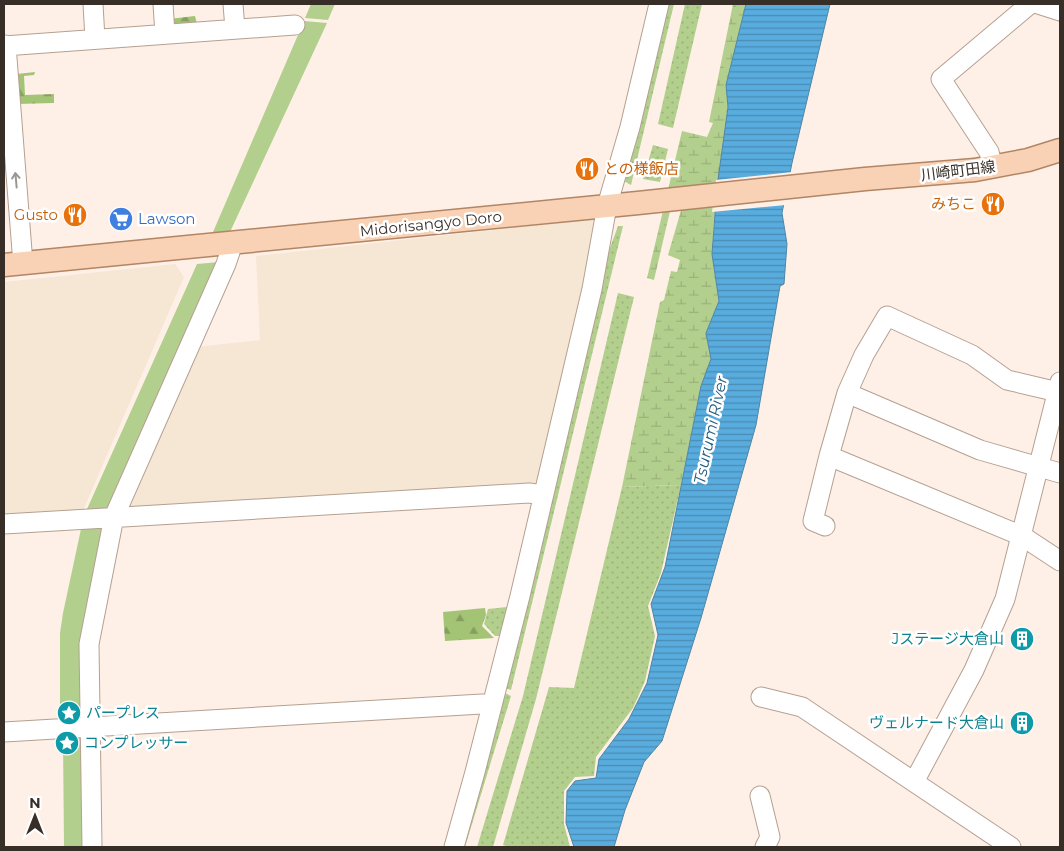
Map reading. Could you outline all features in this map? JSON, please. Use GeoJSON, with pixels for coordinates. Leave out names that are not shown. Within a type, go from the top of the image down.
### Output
{"type":"FeatureCollection","features":[{"type":"Feature","properties":{"kind":"main road","name":"川崎町田線"},"geometry":{"type":"LineString","coordinates":[[858,180],[944,174],[993,167],[1059,153]]}},
{"type":"Feature","properties":{"kind":"main road","name":"Midorisangyo Doro"},"geometry":{"type":"LineString","coordinates":[[13,264],[858,180]]}},
{"type":"Feature","properties":{"kind":"street"},"geometry":{"type":"LineString","coordinates":[[93,4],[95,39]]}},
{"type":"Feature","properties":{"kind":"street"},"geometry":{"type":"LineString","coordinates":[[163,4],[165,34]]}},
{"type":"Feature","properties":{"kind":"street"},"geometry":{"type":"LineString","coordinates":[[233,4],[235,29]]}},
{"type":"Feature","properties":{"kind":"street"},"geometry":{"type":"LineString","coordinates":[[454,847],[492,705],[543,495],[592,289],[607,206],[630,127],[658,4]]}},
{"type":"Feature","properties":{"kind":"street"},"geometry":{"type":"LineString","coordinates":[[993,167],[988,152],[941,79],[1030,4]]}},
{"type":"Feature","properties":{"kind":"street"},"geometry":{"type":"LineString","coordinates":[[1038,4],[1060,11]]}},
{"type":"Feature","properties":{"kind":"street"},"geometry":{"type":"LineString","coordinates":[[13,264],[5,46],[295,25]]}},
{"type":"Feature","properties":{"kind":"street"},"geometry":{"type":"LineString","coordinates":[[92,847],[89,644],[114,517],[226,264],[233,243]]}},
{"type":"Feature","properties":{"kind":"street"},"geometry":{"type":"LineString","coordinates":[[825,526],[813,521],[847,393],[864,355],[887,316],[972,355],[1007,380],[1059,387],[1005,599],[974,670],[914,782]]}},
{"type":"Feature","properties":{"kind":"street"},"geometry":{"type":"LineString","coordinates":[[847,393],[980,450],[1060,473]]}},
{"type":"Feature","properties":{"kind":"street"},"geometry":{"type":"LineString","coordinates":[[829,456],[1022,536],[1060,561]]}},
{"type":"Feature","properties":{"kind":"street"},"geometry":{"type":"LineString","coordinates":[[4,524],[519,493],[543,495]]}},
{"type":"Feature","properties":{"kind":"street"},"geometry":{"type":"LineString","coordinates":[[761,697],[802,707],[1011,847]]}},
{"type":"Feature","properties":{"kind":"street"},"geometry":{"type":"LineString","coordinates":[[4,732],[482,704],[492,705]]}},
{"type":"Feature","properties":{"kind":"street"},"geometry":{"type":"LineString","coordinates":[[760,796],[770,838],[765,847]]}},
{"type":"Feature","properties":{"kind":"shaded area"},"geometry":{"type":"Polygon","coordinates":[[[595,219],[589,267],[538,485],[125,509],[196,347],[260,340],[256,256],[595,219]]]}},
{"type":"Feature","properties":{"kind":"shaded area"},"geometry":{"type":"Polygon","coordinates":[[[175,264],[184,277],[82,513],[4,516],[4,282],[175,264]]]}},
{"type":"Feature","properties":{"kind":"green space"},"geometry":{"type":"Polygon","coordinates":[[[311,4],[335,4],[328,20],[305,18],[311,4]]]}},
{"type":"Feature","properties":{"kind":"green space"},"geometry":{"type":"Polygon","coordinates":[[[666,4],[674,4],[631,185],[622,180],[666,4]]]}},
{"type":"Feature","properties":{"kind":"green space"},"geometry":{"type":"Polygon","coordinates":[[[685,4],[702,4],[673,128],[658,124],[685,4]]]}},
{"type":"Feature","properties":{"kind":"green space"},"geometry":{"type":"Polygon","coordinates":[[[733,4],[746,4],[726,85],[728,107],[714,219],[712,254],[719,301],[706,333],[711,359],[701,386],[681,485],[622,487],[660,302],[664,300],[671,271],[677,272],[680,260],[668,255],[687,190],[674,194],[654,280],[647,278],[682,131],[707,137],[713,123],[709,122],[733,4]]]}},
{"type":"Feature","properties":{"kind":"green space"},"geometry":{"type":"Polygon","coordinates":[[[195,16],[197,24],[173,26],[169,19],[195,16]]]}},
{"type":"Feature","properties":{"kind":"green space"},"geometry":{"type":"Polygon","coordinates":[[[304,21],[327,23],[230,232],[213,232],[304,21]]]}},
{"type":"Feature","properties":{"kind":"green space"},"geometry":{"type":"Polygon","coordinates":[[[35,72],[34,75],[24,76],[25,95],[54,94],[54,103],[17,104],[17,74],[35,72]]]}},
{"type":"Feature","properties":{"kind":"green space"},"geometry":{"type":"Polygon","coordinates":[[[653,145],[668,149],[660,182],[643,179],[653,145]]]}},
{"type":"Feature","properties":{"kind":"green space"},"geometry":{"type":"Polygon","coordinates":[[[618,226],[623,226],[511,690],[502,687],[607,256],[618,226]]]}},
{"type":"Feature","properties":{"kind":"green space"},"geometry":{"type":"Polygon","coordinates":[[[219,262],[112,509],[87,509],[197,264],[219,262]]]}},
{"type":"Feature","properties":{"kind":"green space"},"geometry":{"type":"Polygon","coordinates":[[[618,293],[634,297],[536,699],[493,847],[477,847],[523,696],[618,293]]]}},
{"type":"Feature","properties":{"kind":"green space"},"geometry":{"type":"Polygon","coordinates":[[[681,485],[661,573],[648,606],[655,636],[645,681],[633,708],[596,757],[594,776],[575,777],[564,791],[564,824],[570,847],[509,847],[503,845],[549,687],[574,688],[622,487],[681,485]]]}},
{"type":"Feature","properties":{"kind":"green space"},"geometry":{"type":"Polygon","coordinates":[[[102,526],[108,533],[85,716],[60,717],[60,633],[81,529],[102,526]]]}},
{"type":"Feature","properties":{"kind":"green space"},"geometry":{"type":"Polygon","coordinates":[[[507,607],[500,636],[495,636],[484,624],[488,609],[507,607]]]}},
{"type":"Feature","properties":{"kind":"green space"},"geometry":{"type":"Polygon","coordinates":[[[485,608],[486,615],[482,626],[494,638],[445,641],[443,612],[485,608]]]}},
{"type":"Feature","properties":{"kind":"green space"},"geometry":{"type":"Polygon","coordinates":[[[505,693],[511,696],[465,847],[461,847],[505,693]]]}},
{"type":"Feature","properties":{"kind":"green space"},"geometry":{"type":"Polygon","coordinates":[[[86,737],[86,847],[64,847],[63,740],[86,737]]]}},
{"type":"Feature","properties":{"kind":"water","name":"Tsurumi River"},"geometry":{"type":"Polygon","coordinates":[[[746,4],[830,4],[782,213],[787,244],[784,284],[780,286],[756,425],[701,618],[662,741],[644,762],[625,810],[614,847],[574,847],[566,823],[567,791],[575,781],[596,778],[599,759],[629,719],[647,683],[658,635],[651,604],[665,567],[701,386],[711,359],[706,333],[719,301],[712,254],[717,187],[728,107],[726,85],[746,4]]]}},
{"type":"Feature","properties":{"kind":"pier"},"geometry":{"type":"Polygon","coordinates":[[[792,172],[786,205],[712,212],[716,180],[792,172]]]}},
{"type":"Feature","properties":{"kind":"place","name":"との様飯店"},"geometry":{"type":"Point","coordinates":[587,169]}},
{"type":"Feature","properties":{"kind":"place","name":"みちこ"},"geometry":{"type":"Point","coordinates":[993,204]}},
{"type":"Feature","properties":{"kind":"place","name":"Gusto"},"geometry":{"type":"Point","coordinates":[75,215]}},
{"type":"Feature","properties":{"kind":"place","name":"Lawson"},"geometry":{"type":"Point","coordinates":[121,219]}},
{"type":"Feature","properties":{"kind":"place","name":"Jステージ大倉山"},"geometry":{"type":"Point","coordinates":[1022,639]}},
{"type":"Feature","properties":{"kind":"place","name":"パープレス"},"geometry":{"type":"Point","coordinates":[69,713]}},
{"type":"Feature","properties":{"kind":"place","name":"ヴェルナード大倉山"},"geometry":{"type":"Point","coordinates":[1022,723]}},
{"type":"Feature","properties":{"kind":"place","name":"コンプレッサー"},"geometry":{"type":"Point","coordinates":[67,743]}}]}
